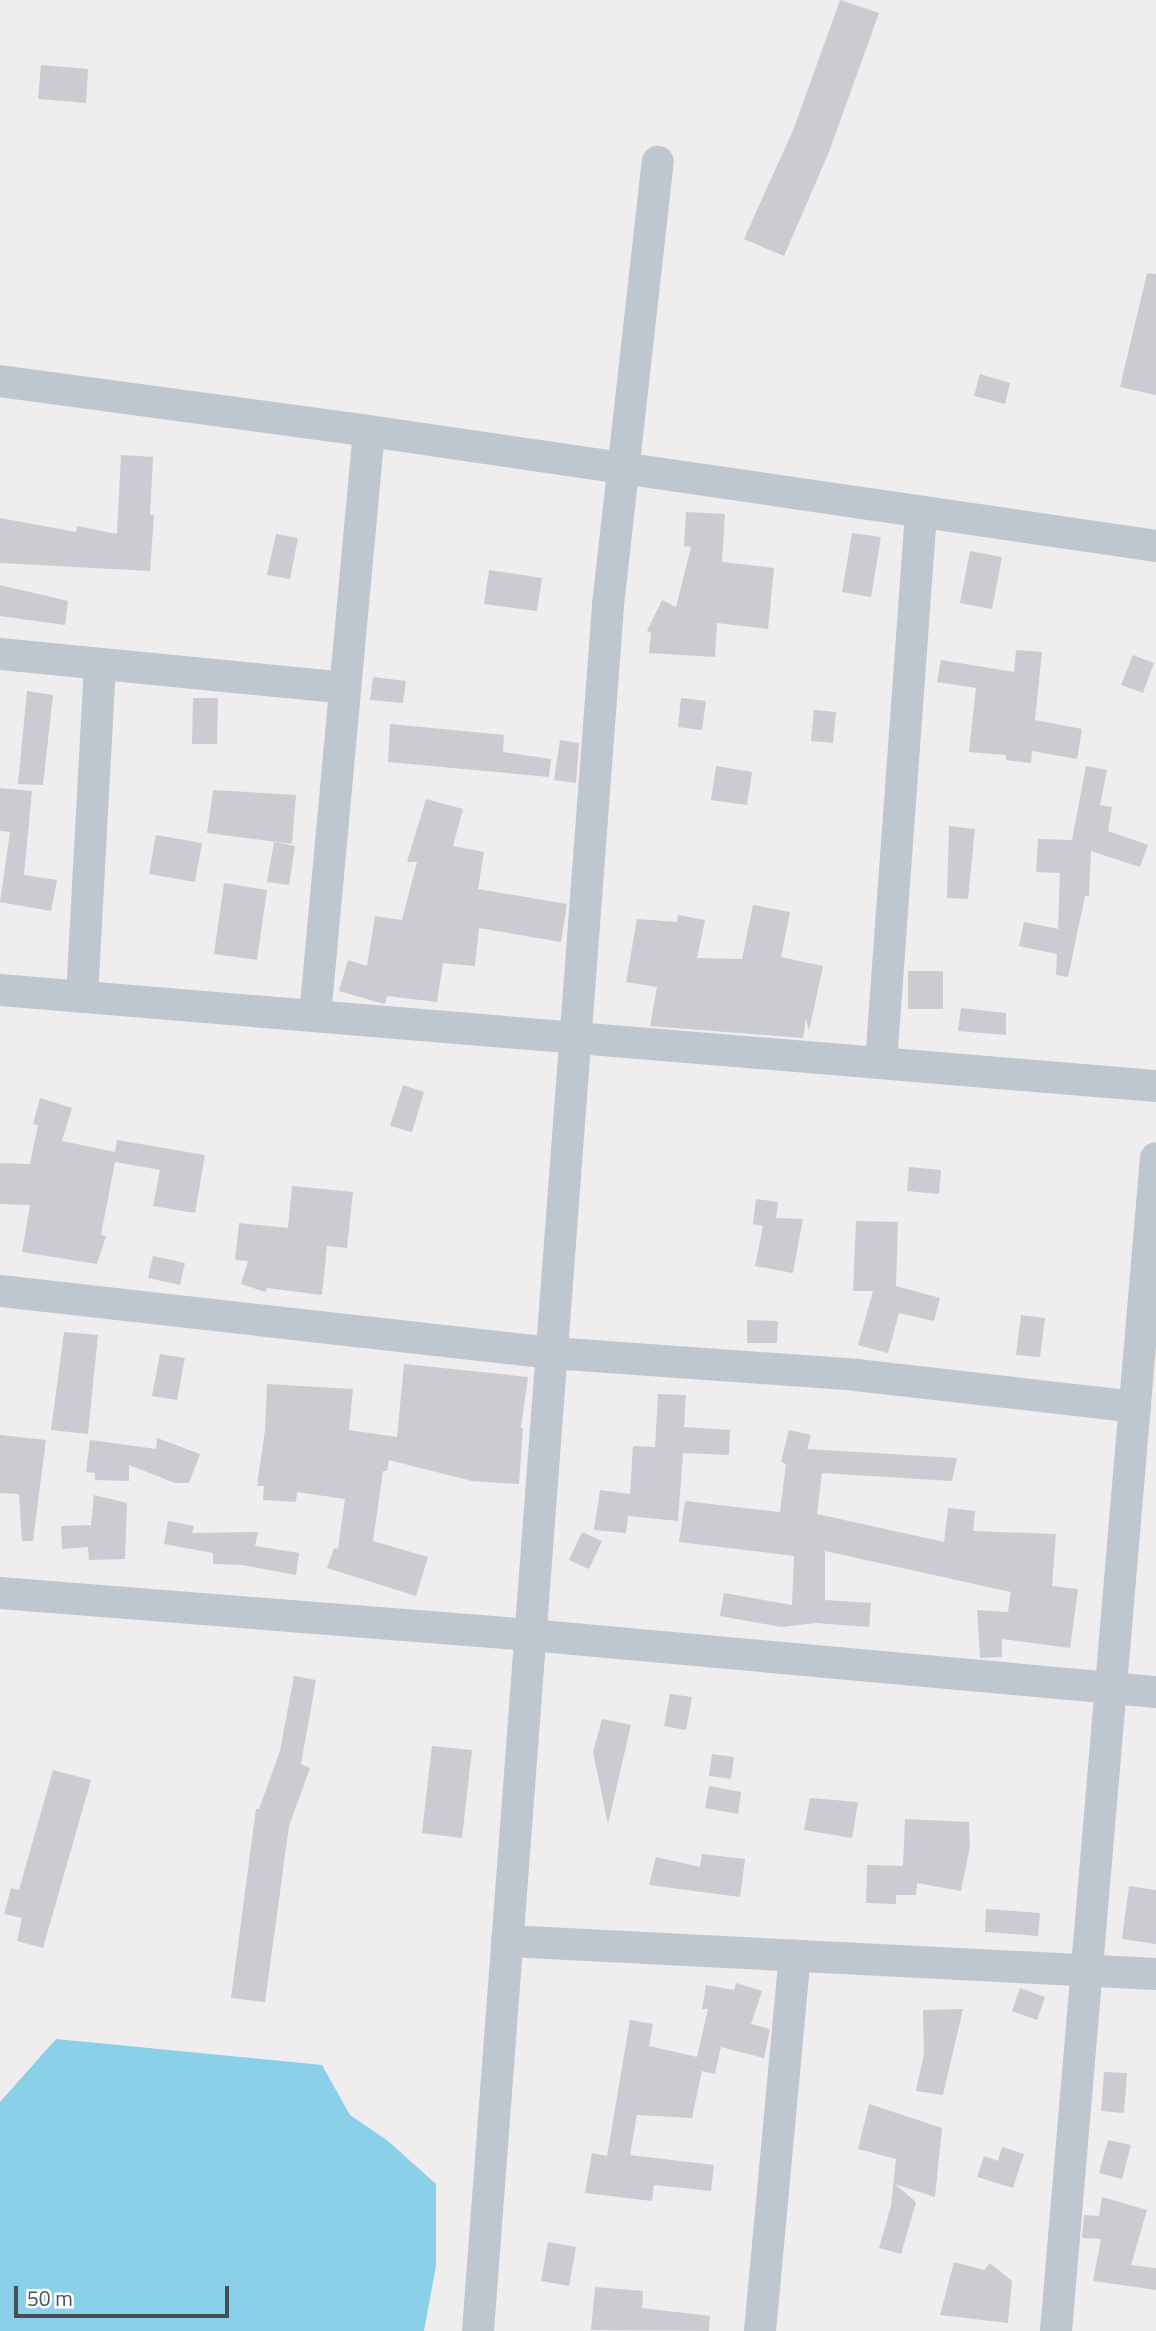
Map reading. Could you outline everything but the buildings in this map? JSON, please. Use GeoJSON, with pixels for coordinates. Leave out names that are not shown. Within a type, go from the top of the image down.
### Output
{"type":"FeatureCollection","features":[{"type":"Feature","properties":{"kind":"street"},"geometry":{"type":"LineString","coordinates":[[478,2331],[608,605],[658,162]]}},
{"type":"Feature","properties":{"kind":"street"},"geometry":{"type":"LineString","coordinates":[[0,381],[369,431],[623,471],[1156,546]]}},
{"type":"Feature","properties":{"kind":"street"},"geometry":{"type":"LineString","coordinates":[[315,1016],[369,431]]}},
{"type":"Feature","properties":{"kind":"street"},"geometry":{"type":"LineString","coordinates":[[881,1063],[920,513]]}},
{"type":"Feature","properties":{"kind":"street"},"geometry":{"type":"LineString","coordinates":[[0,654],[345,688]]}},
{"type":"Feature","properties":{"kind":"street"},"geometry":{"type":"LineString","coordinates":[[82,997],[100,664]]}},
{"type":"Feature","properties":{"kind":"street"},"geometry":{"type":"LineString","coordinates":[[0,990],[1156,1086]]}},
{"type":"Feature","properties":{"kind":"street"},"geometry":{"type":"LineString","coordinates":[[1056,2331],[1156,1158]]}},
{"type":"Feature","properties":{"kind":"street"},"geometry":{"type":"LineString","coordinates":[[0,1291],[552,1353],[856,1375],[1135,1407]]}},
{"type":"Feature","properties":{"kind":"street"},"geometry":{"type":"LineString","coordinates":[[0,1593],[530,1635],[1156,1692]]}},
{"type":"Feature","properties":{"kind":"street"},"geometry":{"type":"LineString","coordinates":[[508,1941],[1156,1974]]}},
{"type":"Feature","properties":{"kind":"street"},"geometry":{"type":"LineString","coordinates":[[760,2331],[795,1955]]}},
{"type":"Feature","properties":{"kind":"water"},"geometry":{"type":"Polygon","coordinates":[[[56,2039],[322,2065],[350,2115],[388,2141],[436,2184],[436,2266],[424,2331],[0,2331],[0,2102],[56,2039]]]}}]}
